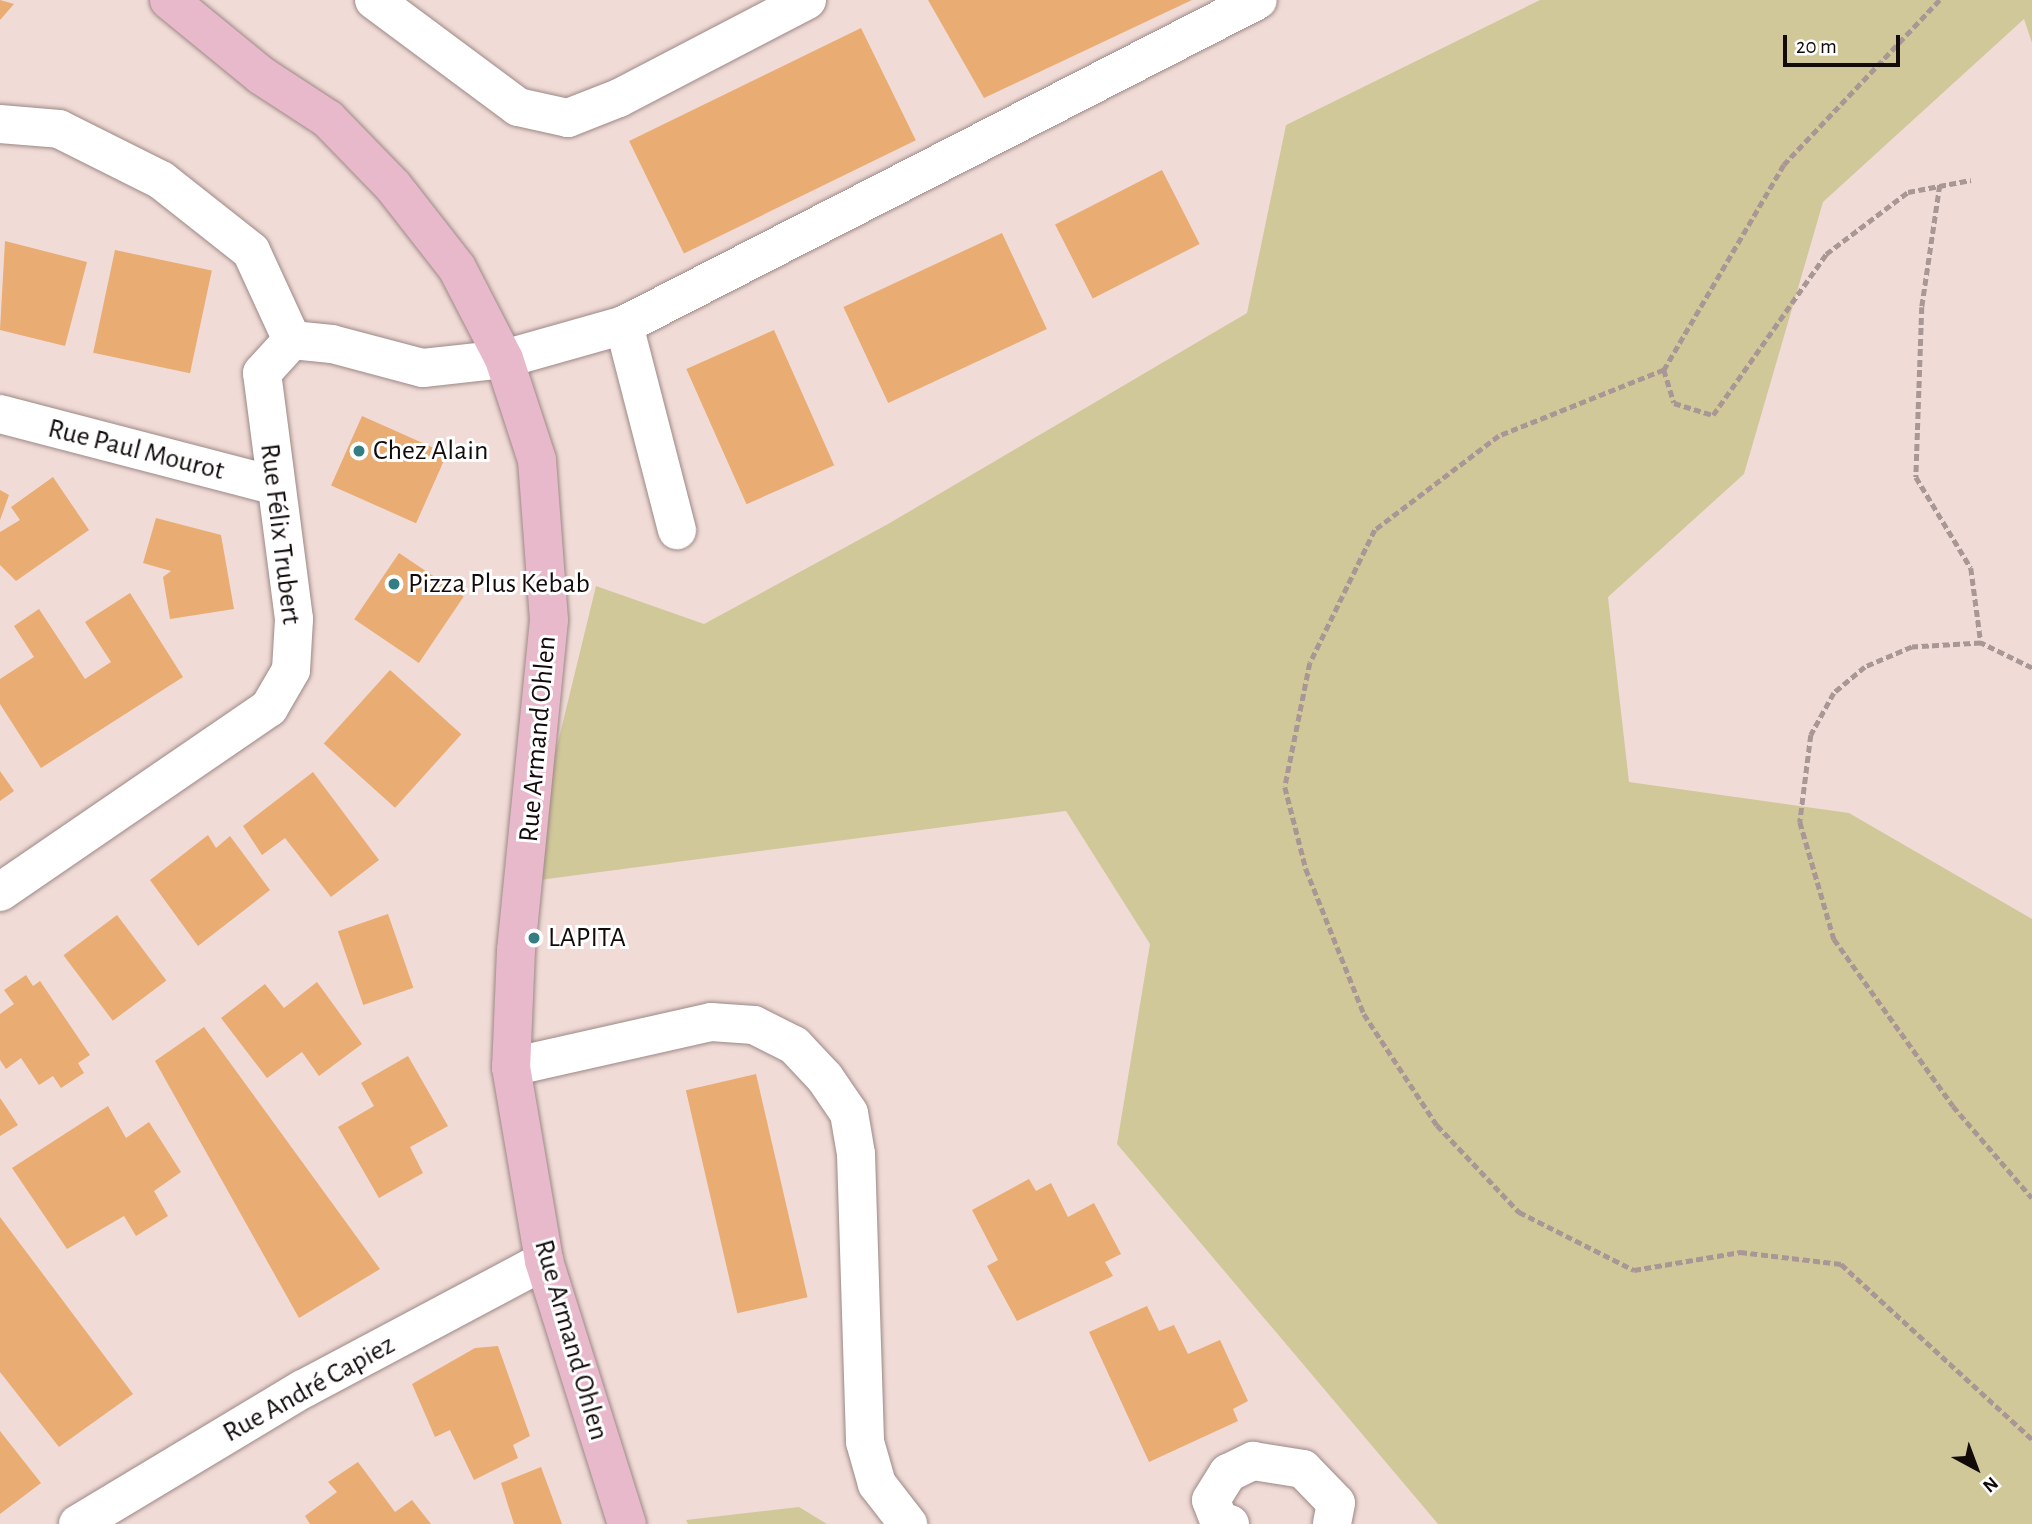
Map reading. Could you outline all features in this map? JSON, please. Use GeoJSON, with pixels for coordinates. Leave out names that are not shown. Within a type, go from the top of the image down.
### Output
{"type":"FeatureCollection","features":[{"type":"Feature","properties":{"kind":"main road","name":"Rue Armand Ohlen"},"geometry":{"type":"LineString","coordinates":[[169,0],[262,76],[328,119],[393,186],[457,268],[504,359],[537,460],[549,620],[516,950],[511,1067],[544,1261],[627,1524]]}},
{"type":"Feature","properties":{"kind":"street"},"geometry":{"type":"LineString","coordinates":[[374,0],[518,107],[568,118],[619,98],[807,0]]}},
{"type":"Feature","properties":{"kind":"street"},"geometry":{"type":"LineString","coordinates":[[0,124],[59,130],[162,180],[251,251],[292,340],[332,344],[423,368],[504,359],[624,325],[1258,0]]}},
{"type":"Feature","properties":{"kind":"street"},"geometry":{"type":"LineString","coordinates":[[624,325],[677,530]]}},
{"type":"Feature","properties":{"kind":"street","name":"Rue Félix Trubert"},"geometry":{"type":"LineString","coordinates":[[0,892],[269,708],[291,670],[294,619],[272,485],[262,373],[292,340]]}},
{"type":"Feature","properties":{"kind":"street","name":"Rue Paul Mourot"},"geometry":{"type":"LineString","coordinates":[[0,414],[272,485]]}},
{"type":"Feature","properties":{"kind":"street"},"geometry":{"type":"LineString","coordinates":[[511,1067],[712,1022],[754,1025],[794,1045],[825,1078],[849,1113],[856,1154],[865,1443],[877,1483],[897,1516],[908,1524]]}},
{"type":"Feature","properties":{"kind":"street","name":"Rue André Capiez"},"geometry":{"type":"LineString","coordinates":[[78,1524],[303,1389],[544,1261]]}},
{"type":"Feature","properties":{"kind":"street"},"geometry":{"type":"LineString","coordinates":[[1230,1524],[1219,1521],[1211,1500],[1228,1473],[1252,1461],[1303,1469],[1336,1503],[1332,1524]]}},
{"type":"Feature","properties":{"kind":"path"},"geometry":{"type":"LineString","coordinates":[[1940,0],[1784,165],[1664,370],[1499,436],[1375,530],[1310,663],[1285,787],[1306,869],[1364,1014],[1437,1125],[1519,1212],[1634,1270],[1741,1252],[1841,1264],[2032,1440]]}},
{"type":"Feature","properties":{"kind":"path"},"geometry":{"type":"LineString","coordinates":[[1664,370],[1674,403],[1713,415],[1826,254],[1908,192],[1971,180]]}},
{"type":"Feature","properties":{"kind":"path"},"geometry":{"type":"LineString","coordinates":[[1941,185],[1922,307],[1916,477],[1972,568],[1981,643]]}},
{"type":"Feature","properties":{"kind":"path"},"geometry":{"type":"LineString","coordinates":[[2032,668],[1981,643],[1912,647],[1865,667],[1834,693],[1811,734],[1800,822],[1834,939],[1953,1106],[2032,1198]]}},
{"type":"Feature","properties":{"kind":"shaded area"},"geometry":{"type":"Polygon","coordinates":[[[1540,0],[2032,0],[2032,43],[2024,19],[1823,202],[1744,474],[1608,597],[1629,782],[1849,813],[2032,919],[2032,1524],[1438,1524],[1117,1144],[1150,944],[1066,811],[524,882],[596,586],[704,624],[888,524],[1247,313],[1286,125],[1540,0]]]}},
{"type":"Feature","properties":{"kind":"shaded area"},"geometry":{"type":"Polygon","coordinates":[[[799,1507],[827,1524],[688,1524],[686,1520],[799,1507]]]}},
{"type":"Feature","properties":{"kind":"building"},"geometry":{"type":"Polygon","coordinates":[[[0,0],[14,4],[0,20],[0,0]]]}},
{"type":"Feature","properties":{"kind":"building"},"geometry":{"type":"Polygon","coordinates":[[[928,0],[1192,0],[984,98],[928,0]]]}},
{"type":"Feature","properties":{"kind":"building"},"geometry":{"type":"Polygon","coordinates":[[[861,28],[916,140],[684,253],[629,141],[861,28]]]}},
{"type":"Feature","properties":{"kind":"building"},"geometry":{"type":"Polygon","coordinates":[[[1162,170],[1200,244],[1093,298],[1055,224],[1162,170]]]}},
{"type":"Feature","properties":{"kind":"building"},"geometry":{"type":"Polygon","coordinates":[[[1002,233],[1047,329],[888,403],[843,307],[1002,233]]]}},
{"type":"Feature","properties":{"kind":"building"},"geometry":{"type":"Polygon","coordinates":[[[5,241],[87,262],[65,346],[0,330],[5,241]]]}},
{"type":"Feature","properties":{"kind":"building"},"geometry":{"type":"Polygon","coordinates":[[[115,250],[212,271],[190,373],[93,353],[115,250]]]}},
{"type":"Feature","properties":{"kind":"building"},"geometry":{"type":"Polygon","coordinates":[[[774,330],[834,465],[746,504],[686,369],[774,330]]]}},
{"type":"Feature","properties":{"kind":"building"},"geometry":{"type":"Polygon","coordinates":[[[362,416],[447,454],[416,523],[331,485],[362,416]]]}},
{"type":"Feature","properties":{"kind":"building"},"geometry":{"type":"Polygon","coordinates":[[[53,477],[89,530],[16,581],[0,565],[0,532],[20,520],[11,507],[53,477]]]}},
{"type":"Feature","properties":{"kind":"building"},"geometry":{"type":"Polygon","coordinates":[[[0,490],[9,495],[0,520],[0,490]]]}},
{"type":"Feature","properties":{"kind":"building"},"geometry":{"type":"Polygon","coordinates":[[[156,518],[221,535],[234,609],[170,619],[163,577],[171,571],[143,563],[156,518]]]}},
{"type":"Feature","properties":{"kind":"building"},"geometry":{"type":"Polygon","coordinates":[[[399,553],[464,597],[419,663],[354,619],[399,553]]]}},
{"type":"Feature","properties":{"kind":"building"},"geometry":{"type":"Polygon","coordinates":[[[130,593],[183,677],[41,768],[0,704],[0,679],[34,657],[14,626],[39,609],[85,679],[111,662],[85,622],[130,593]]]}},
{"type":"Feature","properties":{"kind":"building"},"geometry":{"type":"Polygon","coordinates":[[[390,670],[461,734],[395,808],[324,744],[390,670]]]}},
{"type":"Feature","properties":{"kind":"building"},"geometry":{"type":"Polygon","coordinates":[[[0,771],[14,791],[0,801],[0,771]]]}},
{"type":"Feature","properties":{"kind":"building"},"geometry":{"type":"Polygon","coordinates":[[[313,772],[379,860],[331,897],[285,838],[262,855],[243,826],[313,772]]]}},
{"type":"Feature","properties":{"kind":"building"},"geometry":{"type":"Polygon","coordinates":[[[208,835],[216,848],[230,836],[270,890],[198,946],[150,880],[208,835]]]}},
{"type":"Feature","properties":{"kind":"building"},"geometry":{"type":"Polygon","coordinates":[[[388,914],[413,988],[363,1005],[338,931],[388,914]]]}},
{"type":"Feature","properties":{"kind":"building"},"geometry":{"type":"Polygon","coordinates":[[[117,915],[166,980],[113,1021],[63,955],[117,915]]]}},
{"type":"Feature","properties":{"kind":"building"},"geometry":{"type":"Polygon","coordinates":[[[26,975],[33,986],[40,981],[90,1055],[78,1063],[84,1073],[61,1088],[53,1076],[39,1085],[21,1058],[6,1069],[0,1060],[0,1014],[14,1004],[4,990],[26,975]]]}},
{"type":"Feature","properties":{"kind":"building"},"geometry":{"type":"Polygon","coordinates":[[[317,982],[362,1044],[319,1076],[302,1052],[267,1078],[221,1018],[265,984],[284,1008],[317,982]]]}},
{"type":"Feature","properties":{"kind":"building"},"geometry":{"type":"Polygon","coordinates":[[[204,1027],[380,1269],[299,1318],[155,1061],[204,1027]]]}},
{"type":"Feature","properties":{"kind":"building"},"geometry":{"type":"Polygon","coordinates":[[[408,1056],[448,1126],[410,1147],[423,1173],[379,1198],[338,1127],[374,1106],[361,1083],[408,1056]]]}},
{"type":"Feature","properties":{"kind":"building"},"geometry":{"type":"Polygon","coordinates":[[[756,1074],[808,1297],[737,1313],[686,1090],[756,1074]]]}},
{"type":"Feature","properties":{"kind":"building"},"geometry":{"type":"Polygon","coordinates":[[[0,1098],[18,1125],[0,1136],[0,1098]]]}},
{"type":"Feature","properties":{"kind":"building"},"geometry":{"type":"Polygon","coordinates":[[[108,1106],[126,1138],[149,1122],[181,1172],[154,1191],[168,1216],[136,1236],[124,1216],[67,1249],[12,1168],[108,1106]]]}},
{"type":"Feature","properties":{"kind":"building"},"geometry":{"type":"Polygon","coordinates":[[[1029,1179],[1036,1191],[1051,1183],[1068,1217],[1094,1203],[1121,1254],[1105,1262],[1113,1276],[1017,1321],[987,1266],[998,1260],[972,1210],[1029,1179]]]}},
{"type":"Feature","properties":{"kind":"building"},"geometry":{"type":"Polygon","coordinates":[[[0,1217],[133,1394],[59,1447],[0,1372],[0,1217]]]}},
{"type":"Feature","properties":{"kind":"building"},"geometry":{"type":"Polygon","coordinates":[[[1147,1306],[1159,1331],[1174,1325],[1188,1354],[1220,1340],[1248,1401],[1233,1409],[1238,1421],[1149,1462],[1089,1332],[1147,1306]]]}},
{"type":"Feature","properties":{"kind":"building"},"geometry":{"type":"Polygon","coordinates":[[[498,1346],[530,1436],[513,1445],[518,1458],[474,1480],[450,1430],[435,1437],[412,1384],[475,1348],[498,1346]]]}},
{"type":"Feature","properties":{"kind":"building"},"geometry":{"type":"Polygon","coordinates":[[[0,1431],[41,1483],[0,1514],[0,1431]]]}},
{"type":"Feature","properties":{"kind":"building"},"geometry":{"type":"Polygon","coordinates":[[[358,1462],[395,1512],[412,1500],[431,1524],[310,1524],[305,1516],[337,1492],[328,1482],[358,1462]]]}},
{"type":"Feature","properties":{"kind":"building"},"geometry":{"type":"Polygon","coordinates":[[[541,1467],[562,1524],[514,1524],[501,1483],[541,1467]]]}},
{"type":"Feature","properties":{"kind":"place","name":"Chez Alain"},"geometry":{"type":"Point","coordinates":[359,451]}},
{"type":"Feature","properties":{"kind":"place","name":"Pizza Plus Kebab"},"geometry":{"type":"Point","coordinates":[394,584]}},
{"type":"Feature","properties":{"kind":"place","name":"LAPITA"},"geometry":{"type":"Point","coordinates":[534,938]}}]}
